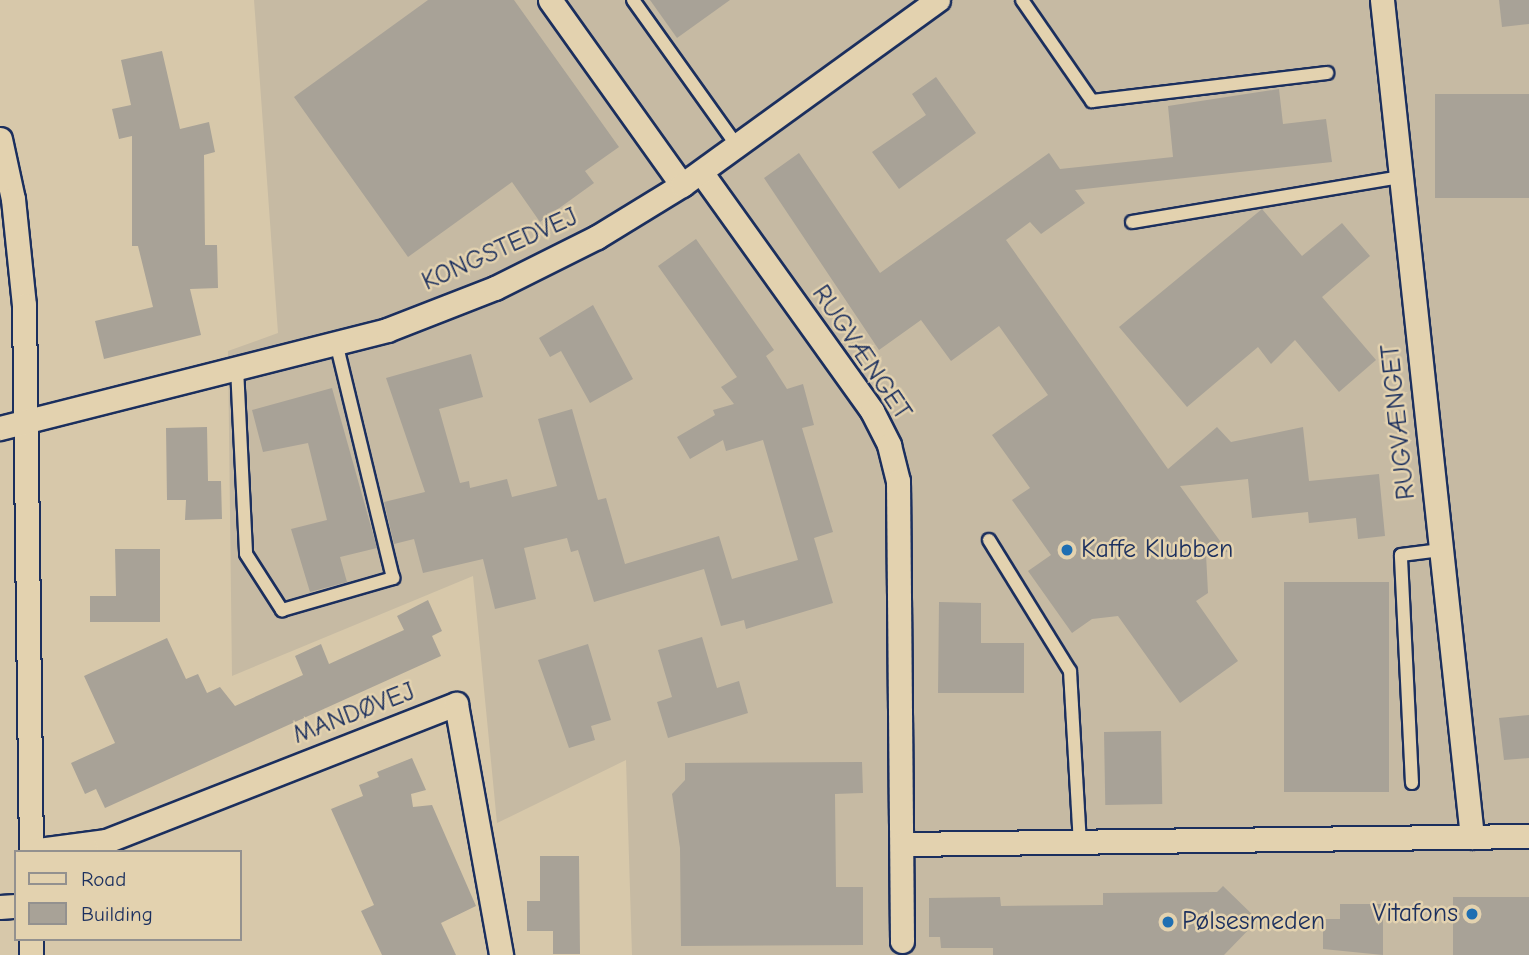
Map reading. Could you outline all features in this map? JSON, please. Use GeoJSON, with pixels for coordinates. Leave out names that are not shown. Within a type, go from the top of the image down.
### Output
{"type":"FeatureCollection","features":[{"type":"Feature","properties":{"kind":"street","name":"RUGVÆNGET"},"geometry":{"type":"LineString","coordinates":[[550,0],[872,411],[889,445],[898,481],[902,941]]}},
{"type":"Feature","properties":{"kind":"street","name":"KONGSTEDVEJ"},"geometry":{"type":"LineString","coordinates":[[0,428],[336,343],[495,288],[597,237],[691,179],[937,0]]}},
{"type":"Feature","properties":{"kind":"street","name":"RUGVÆNGET"},"geometry":{"type":"LineString","coordinates":[[1382,0],[1472,837]]}},
{"type":"Feature","properties":{"kind":"street"},"geometry":{"type":"LineString","coordinates":[[0,139],[13,199],[24,305],[31,850]]}},
{"type":"Feature","properties":{"kind":"street","name":"MANDØVEJ"},"geometry":{"type":"LineString","coordinates":[[38,850],[106,841],[456,705],[501,955]]}},
{"type":"Feature","properties":{"kind":"street"},"geometry":{"type":"LineString","coordinates":[[902,844],[1529,836]]}},
{"type":"Feature","properties":{"kind":"lane"},"geometry":{"type":"LineString","coordinates":[[633,0],[737,146]]}},
{"type":"Feature","properties":{"kind":"lane"},"geometry":{"type":"LineString","coordinates":[[1022,0],[1092,102],[1327,73]]}},
{"type":"Feature","properties":{"kind":"lane"},"geometry":{"type":"LineString","coordinates":[[1132,222],[1401,177]]}},
{"type":"Feature","properties":{"kind":"lane"},"geometry":{"type":"LineString","coordinates":[[237,368],[246,554],[282,610],[393,578],[336,343]]}},
{"type":"Feature","properties":{"kind":"lane"},"geometry":{"type":"LineString","coordinates":[[989,540],[1070,671],[1080,843]]}},
{"type":"Feature","properties":{"kind":"lane"},"geometry":{"type":"LineString","coordinates":[[1412,783],[1401,555],[1441,550]]}},
{"type":"Feature","properties":{"kind":"shaded area"},"geometry":{"type":"Polygon","coordinates":[[[254,0],[1529,0],[1529,955],[632,955],[626,760],[497,823],[473,576],[232,676],[228,351],[278,333],[254,0]]]}},
{"type":"Feature","properties":{"kind":"building"},"geometry":{"type":"Polygon","coordinates":[[[428,0],[514,0],[619,147],[585,171],[594,183],[540,222],[512,182],[408,257],[294,97],[428,0]]]}},
{"type":"Feature","properties":{"kind":"building"},"geometry":{"type":"Polygon","coordinates":[[[650,0],[730,0],[677,38],[650,0]]]}},
{"type":"Feature","properties":{"kind":"building"},"geometry":{"type":"Polygon","coordinates":[[[1499,0],[1529,0],[1529,24],[1502,27],[1499,0]]]}},
{"type":"Feature","properties":{"kind":"building"},"geometry":{"type":"Polygon","coordinates":[[[162,51],[180,129],[209,122],[215,152],[204,155],[205,245],[217,245],[218,288],[190,289],[201,335],[104,359],[95,321],[153,307],[138,246],[132,246],[132,136],[119,139],[112,109],[131,105],[121,60],[162,51]]]}},
{"type":"Feature","properties":{"kind":"building"},"geometry":{"type":"Polygon","coordinates":[[[936,77],[976,133],[899,189],[872,152],[926,115],[912,94],[936,77]]]}},
{"type":"Feature","properties":{"kind":"building"},"geometry":{"type":"Polygon","coordinates":[[[1279,89],[1283,124],[1326,119],[1332,162],[1075,190],[1085,203],[1041,234],[1030,222],[1006,240],[1168,469],[1217,427],[1231,442],[1303,427],[1309,481],[1379,474],[1385,536],[1358,539],[1356,518],[1309,523],[1308,512],[1252,518],[1248,479],[1180,486],[1228,552],[1206,554],[1208,593],[1196,601],[1238,661],[1180,703],[1118,616],[1092,619],[1072,633],[1028,571],[1051,555],[1012,500],[1030,488],[992,435],[1048,395],[999,326],[951,361],[921,320],[879,350],[764,178],[799,153],[880,273],[1049,153],[1060,169],[1173,157],[1168,106],[1279,89]]]}},
{"type":"Feature","properties":{"kind":"building"},"geometry":{"type":"Polygon","coordinates":[[[1435,94],[1529,94],[1529,198],[1435,198],[1435,94]]]}},
{"type":"Feature","properties":{"kind":"building"},"geometry":{"type":"Polygon","coordinates":[[[1262,209],[1302,256],[1342,223],[1370,256],[1322,297],[1376,360],[1339,392],[1295,340],[1271,364],[1258,347],[1187,407],[1119,327],[1262,209]]]}},
{"type":"Feature","properties":{"kind":"building"},"geometry":{"type":"Polygon","coordinates":[[[696,239],[774,350],[766,356],[787,389],[803,384],[814,425],[802,428],[833,532],[814,538],[833,603],[746,629],[744,620],[721,626],[704,569],[594,602],[578,550],[571,552],[567,538],[524,548],[536,599],[495,609],[483,559],[423,573],[414,539],[394,544],[384,502],[425,492],[386,378],[471,354],[483,397],[439,409],[460,483],[469,481],[470,488],[507,479],[512,497],[557,486],[538,419],[572,409],[598,500],[606,498],[625,564],[719,536],[732,579],[798,560],[763,440],[726,451],[723,440],[690,459],[677,437],[715,415],[713,410],[734,404],[721,387],[737,377],[658,266],[696,239]]]}},
{"type":"Feature","properties":{"kind":"building"},"geometry":{"type":"Polygon","coordinates":[[[593,305],[633,379],[590,403],[561,351],[550,357],[539,338],[593,305]]]}},
{"type":"Feature","properties":{"kind":"building"},"geometry":{"type":"Polygon","coordinates":[[[332,388],[377,548],[340,557],[347,582],[310,592],[291,529],[327,520],[308,443],[263,452],[252,410],[332,388]]]}},
{"type":"Feature","properties":{"kind":"building"},"geometry":{"type":"Polygon","coordinates":[[[207,427],[208,481],[221,481],[222,519],[185,520],[186,500],[167,500],[166,428],[207,427]]]}},
{"type":"Feature","properties":{"kind":"building"},"geometry":{"type":"Polygon","coordinates":[[[115,549],[160,549],[160,622],[90,622],[90,596],[116,596],[115,549]]]}},
{"type":"Feature","properties":{"kind":"building"},"geometry":{"type":"Polygon","coordinates":[[[1284,582],[1389,582],[1389,792],[1284,792],[1284,582]]]}},
{"type":"Feature","properties":{"kind":"building"},"geometry":{"type":"Polygon","coordinates":[[[428,600],[442,631],[432,636],[441,656],[105,808],[96,789],[85,794],[71,763],[115,743],[84,676],[167,638],[186,679],[198,674],[207,693],[220,687],[235,706],[303,675],[295,656],[321,644],[329,664],[404,630],[397,616],[428,600]]]}},
{"type":"Feature","properties":{"kind":"building"},"geometry":{"type":"Polygon","coordinates":[[[939,602],[981,603],[981,643],[1024,643],[1024,693],[938,693],[939,602]]]}},
{"type":"Feature","properties":{"kind":"building"},"geometry":{"type":"Polygon","coordinates":[[[702,637],[717,688],[739,681],[748,713],[668,738],[657,702],[672,697],[658,650],[702,637]]]}},
{"type":"Feature","properties":{"kind":"building"},"geometry":{"type":"Polygon","coordinates":[[[588,644],[611,720],[591,726],[595,740],[569,748],[538,660],[588,644]]]}},
{"type":"Feature","properties":{"kind":"building"},"geometry":{"type":"Polygon","coordinates":[[[1529,715],[1529,758],[1504,760],[1499,718],[1529,715]]]}},
{"type":"Feature","properties":{"kind":"building"},"geometry":{"type":"Polygon","coordinates":[[[1161,731],[1162,804],[1105,805],[1104,732],[1161,731]]]}},
{"type":"Feature","properties":{"kind":"building"},"geometry":{"type":"Polygon","coordinates":[[[412,758],[426,790],[411,794],[413,807],[432,805],[476,906],[441,923],[456,955],[382,955],[361,911],[374,905],[331,809],[363,796],[359,785],[379,777],[377,772],[412,758]]]}},
{"type":"Feature","properties":{"kind":"building"},"geometry":{"type":"Polygon","coordinates":[[[862,762],[863,793],[835,794],[836,887],[863,887],[863,945],[681,946],[680,848],[672,794],[685,780],[685,763],[862,762]]]}},
{"type":"Feature","properties":{"kind":"building"},"geometry":{"type":"Polygon","coordinates":[[[540,856],[579,856],[580,954],[553,954],[553,931],[527,931],[527,901],[540,901],[540,856]]]}},
{"type":"Feature","properties":{"kind":"building"},"geometry":{"type":"Polygon","coordinates":[[[1223,886],[1258,920],[1224,955],[993,955],[993,948],[941,948],[940,937],[929,937],[929,898],[1000,897],[1001,906],[1103,905],[1103,893],[1217,892],[1223,886]]]}},
{"type":"Feature","properties":{"kind":"building"},"geometry":{"type":"Polygon","coordinates":[[[1453,897],[1529,897],[1529,955],[1453,955],[1453,897]]]}},
{"type":"Feature","properties":{"kind":"building"},"geometry":{"type":"Polygon","coordinates":[[[1340,904],[1383,904],[1383,955],[1323,949],[1323,919],[1340,919],[1340,904]]]}},
{"type":"Feature","properties":{"kind":"place","name":"Kaffe Klubben"},"geometry":{"type":"Point","coordinates":[1067,550]}},
{"type":"Feature","properties":{"kind":"place","name":"Vitafons"},"geometry":{"type":"Point","coordinates":[1472,914]}},
{"type":"Feature","properties":{"kind":"place","name":"Pølsesmeden"},"geometry":{"type":"Point","coordinates":[1168,922]}}]}
